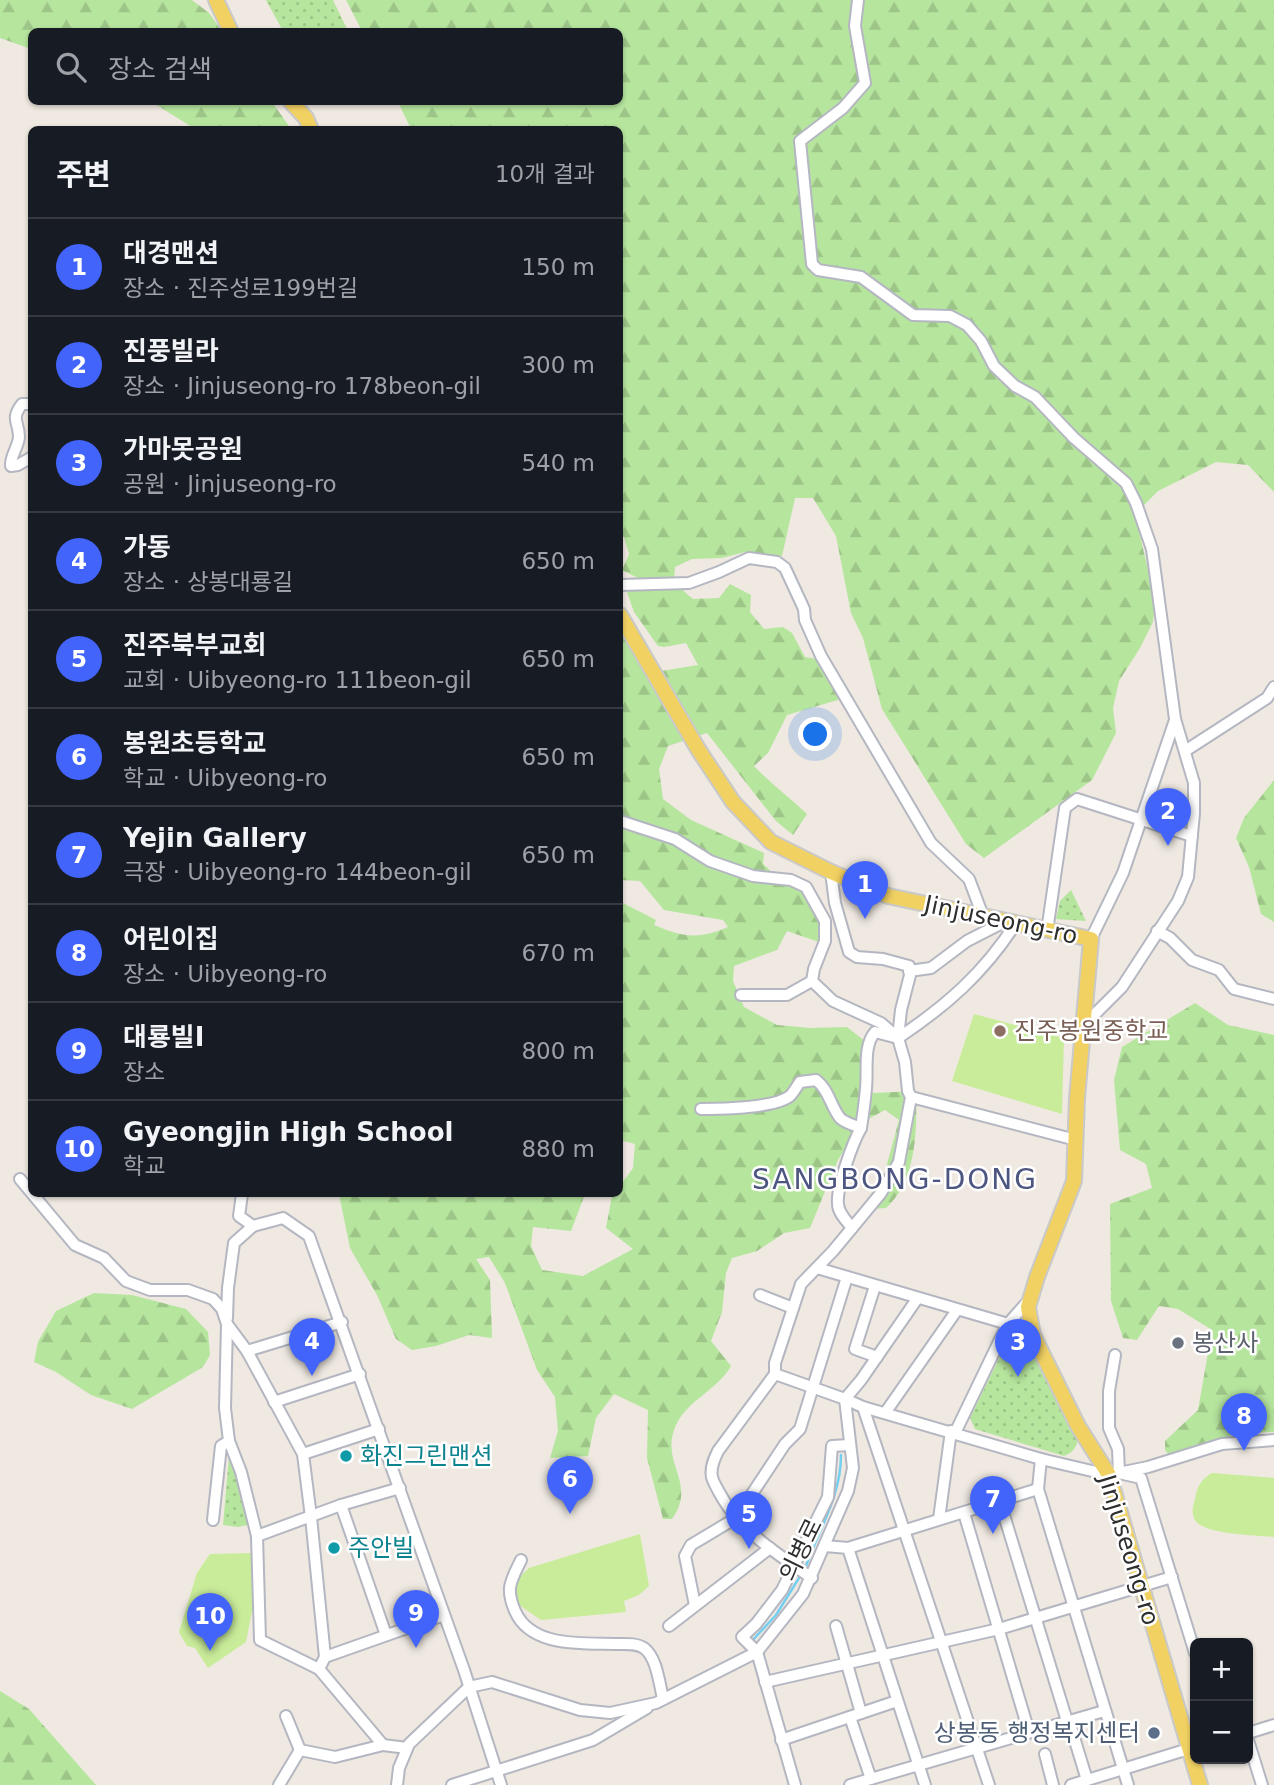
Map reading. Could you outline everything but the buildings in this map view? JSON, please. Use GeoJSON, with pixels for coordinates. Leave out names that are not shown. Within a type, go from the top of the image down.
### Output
{"type":"FeatureCollection","features":[{"type":"Feature","properties":{"kind":"main road"},"geometry":{"type":"LineString","coordinates":[[216,0],[229,28]]}},
{"type":"Feature","properties":{"kind":"main road"},"geometry":{"type":"LineString","coordinates":[[294,105],[309,126]]}},
{"type":"Feature","properties":{"kind":"main road","name":"Jinjuseong-ro"},"geometry":{"type":"LineString","coordinates":[[623,620],[698,749],[733,802],[771,842],[831,872],[888,895],[1091,939],[1077,1098],[1074,1181],[1028,1307],[1033,1335],[1078,1426],[1114,1474],[1141,1586],[1190,1742]]}},
{"type":"Feature","properties":{"kind":"main road","name":"Jinjuseong-ro"},"geometry":{"type":"LineString","coordinates":[[1195,1764],[1200,1785]]}},
{"type":"Feature","properties":{"kind":"street"},"geometry":{"type":"LineString","coordinates":[[858,0],[855,26],[864,83],[843,108],[800,141],[812,264],[818,270],[861,277],[913,315],[950,316],[967,325],[981,341],[994,366],[1015,386],[1035,397],[1074,438],[1126,483],[1152,549],[1175,719],[1194,783],[1188,877],[1178,901],[1122,986],[1082,1027]]}},
{"type":"Feature","properties":{"kind":"street"},"geometry":{"type":"LineString","coordinates":[[28,404],[22,404],[16,412],[15,423],[19,436],[11,466],[28,459]]}},
{"type":"Feature","properties":{"kind":"street"},"geometry":{"type":"LineString","coordinates":[[623,585],[689,583],[748,558],[777,562],[788,570],[821,656],[931,843],[954,868],[969,879],[983,916]]}},
{"type":"Feature","properties":{"kind":"street"},"geometry":{"type":"LineString","coordinates":[[1185,751],[1267,698],[1274,687]]}},
{"type":"Feature","properties":{"kind":"street"},"geometry":{"type":"LineString","coordinates":[[1091,939],[1124,873],[1175,719]]}},
{"type":"Feature","properties":{"kind":"street"},"geometry":{"type":"LineString","coordinates":[[1047,931],[1065,808],[1077,799],[1192,836]]}},
{"type":"Feature","properties":{"kind":"street"},"geometry":{"type":"LineString","coordinates":[[623,822],[675,839],[710,861],[753,876],[791,880],[806,887],[825,920],[825,941],[814,968],[812,981]]}},
{"type":"Feature","properties":{"kind":"street"},"geometry":{"type":"LineString","coordinates":[[812,1578],[770,1548],[736,1518],[728,1509],[712,1478],[713,1463],[718,1451],[775,1374],[775,1363],[801,1284],[881,1193],[899,1162],[911,1097],[898,1038],[909,966],[857,957],[849,952],[835,904],[831,872]]}},
{"type":"Feature","properties":{"kind":"street"},"geometry":{"type":"LineString","coordinates":[[909,971],[931,968],[967,941],[1011,922]]}},
{"type":"Feature","properties":{"kind":"street"},"geometry":{"type":"LineString","coordinates":[[852,1228],[838,1204],[850,1146],[860,1128],[865,1108],[870,1037],[875,1032],[898,1038],[936,1012],[968,984],[998,951],[1011,922]]}},
{"type":"Feature","properties":{"kind":"street"},"geometry":{"type":"LineString","coordinates":[[1157,931],[1170,938],[1192,960],[1219,970],[1234,989],[1274,999]]}},
{"type":"Feature","properties":{"kind":"street"},"geometry":{"type":"LineString","coordinates":[[741,995],[787,995],[812,981]]}},
{"type":"Feature","properties":{"kind":"street"},"geometry":{"type":"LineString","coordinates":[[812,981],[833,1001],[881,1023],[898,1038]]}},
{"type":"Feature","properties":{"kind":"street"},"geometry":{"type":"LineString","coordinates":[[701,1109],[779,1102],[790,1095],[800,1082],[816,1080],[826,1088],[842,1120],[860,1128]]}},
{"type":"Feature","properties":{"kind":"street"},"geometry":{"type":"LineString","coordinates":[[911,1097],[1076,1140]]}},
{"type":"Feature","properties":{"kind":"street"},"geometry":{"type":"LineString","coordinates":[[20,1179],[28,1189]]}},
{"type":"Feature","properties":{"kind":"street"},"geometry":{"type":"LineString","coordinates":[[35,1197],[75,1245],[104,1258],[126,1281],[150,1290],[188,1290],[213,1298],[222,1309],[227,1324],[247,1351],[303,1454],[325,1657],[319,1669]]}},
{"type":"Feature","properties":{"kind":"street"},"geometry":{"type":"LineString","coordinates":[[242,1197],[239,1216],[253,1226]]}},
{"type":"Feature","properties":{"kind":"street"},"geometry":{"type":"LineString","coordinates":[[383,1745],[319,1669],[260,1640],[257,1536],[241,1472],[229,1441],[225,1408],[228,1289],[234,1243],[253,1226],[283,1218],[309,1236],[342,1322],[501,1785]]}},
{"type":"Feature","properties":{"kind":"street"},"geometry":{"type":"LineString","coordinates":[[817,1268],[1032,1331],[1033,1335]]}},
{"type":"Feature","properties":{"kind":"street"},"geometry":{"type":"LineString","coordinates":[[695,1605],[685,1556],[691,1545],[736,1518],[785,1444],[800,1429],[847,1277]]}},
{"type":"Feature","properties":{"kind":"street"},"geometry":{"type":"LineString","coordinates":[[875,1286],[855,1349],[877,1357]]}},
{"type":"Feature","properties":{"kind":"street"},"geometry":{"type":"LineString","coordinates":[[760,1295],[793,1308]]}},
{"type":"Feature","properties":{"kind":"street"},"geometry":{"type":"LineString","coordinates":[[452,1785],[593,1740],[660,1700],[757,1652],[803,1594],[848,1491],[853,1468],[845,1399],[862,1380],[917,1299]]}},
{"type":"Feature","properties":{"kind":"street"},"geometry":{"type":"LineString","coordinates":[[939,1519],[953,1432],[1007,1325],[1031,1299]]}},
{"type":"Feature","properties":{"kind":"street"},"geometry":{"type":"LineString","coordinates":[[885,1413],[957,1310]]}},
{"type":"Feature","properties":{"kind":"street"},"geometry":{"type":"LineString","coordinates":[[247,1351],[342,1322]]}},
{"type":"Feature","properties":{"kind":"street"},"geometry":{"type":"LineString","coordinates":[[1114,1474],[1118,1449],[1110,1428],[1109,1391],[1115,1355]]}},
{"type":"Feature","properties":{"kind":"street"},"geometry":{"type":"LineString","coordinates":[[274,1402],[360,1374]]}},
{"type":"Feature","properties":{"kind":"street"},"geometry":{"type":"LineString","coordinates":[[775,1374],[863,1406],[1041,1459],[1141,1478],[1190,1638]]}},
{"type":"Feature","properties":{"kind":"street"},"geometry":{"type":"LineString","coordinates":[[863,1406],[989,1785]]}},
{"type":"Feature","properties":{"kind":"street"},"geometry":{"type":"LineString","coordinates":[[303,1454],[379,1429]]}},
{"type":"Feature","properties":{"kind":"street"},"geometry":{"type":"LineString","coordinates":[[1114,1474],[1148,1467],[1222,1444],[1274,1440]]}},
{"type":"Feature","properties":{"kind":"street"},"geometry":{"type":"LineString","coordinates":[[213,1520],[221,1446],[229,1441]]}},
{"type":"Feature","properties":{"kind":"street","name":"의병로"},"geometry":{"type":"LineString","coordinates":[[757,1652],[742,1637],[771,1606],[828,1497],[832,1447],[849,1445]]}},
{"type":"Feature","properties":{"kind":"street"},"geometry":{"type":"LineString","coordinates":[[1041,1459],[1038,1489],[1128,1785]]}},
{"type":"Feature","properties":{"kind":"street"},"geometry":{"type":"LineString","coordinates":[[257,1536],[341,1505],[400,1488]]}},
{"type":"Feature","properties":{"kind":"street"},"geometry":{"type":"LineString","coordinates":[[825,1546],[848,1548],[1038,1489]]}},
{"type":"Feature","properties":{"kind":"street"},"geometry":{"type":"LineString","coordinates":[[1000,1502],[1034,1619],[1087,1780]]}},
{"type":"Feature","properties":{"kind":"street"},"geometry":{"type":"LineString","coordinates":[[341,1505],[386,1635]]}},
{"type":"Feature","properties":{"kind":"street"},"geometry":{"type":"LineString","coordinates":[[964,1513],[1029,1732]]}},
{"type":"Feature","properties":{"kind":"street"},"geometry":{"type":"LineString","coordinates":[[670,1626],[770,1548]]}},
{"type":"Feature","properties":{"kind":"street"},"geometry":{"type":"LineString","coordinates":[[848,1548],[926,1785]]}},
{"type":"Feature","properties":{"kind":"street"},"geometry":{"type":"LineString","coordinates":[[520,1560],[509,1585],[511,1602],[518,1619],[525,1627],[535,1635],[574,1642],[638,1645],[647,1650],[652,1658],[660,1700]]}},
{"type":"Feature","properties":{"kind":"street"},"geometry":{"type":"LineString","coordinates":[[765,1682],[999,1629],[1172,1577]]}},
{"type":"Feature","properties":{"kind":"street"},"geometry":{"type":"LineString","coordinates":[[325,1657],[444,1615]]}},
{"type":"Feature","properties":{"kind":"street"},"geometry":{"type":"LineString","coordinates":[[835,1626],[846,1663],[855,1715],[871,1779]]}},
{"type":"Feature","properties":{"kind":"street"},"geometry":{"type":"LineString","coordinates":[[757,1652],[795,1785]]}},
{"type":"Feature","properties":{"kind":"street"},"geometry":{"type":"LineString","coordinates":[[397,1785],[399,1768],[407,1748],[469,1687],[492,1682],[580,1710],[610,1713],[660,1700]]}},
{"type":"Feature","properties":{"kind":"street"},"geometry":{"type":"LineString","coordinates":[[781,1740],[897,1701]]}},
{"type":"Feature","properties":{"kind":"street"},"geometry":{"type":"LineString","coordinates":[[850,1785],[1104,1711]]}},
{"type":"Feature","properties":{"kind":"street"},"geometry":{"type":"LineString","coordinates":[[286,1716],[300,1751]]}},
{"type":"Feature","properties":{"kind":"street"},"geometry":{"type":"LineString","coordinates":[[1253,1731],[1274,1725]]}},
{"type":"Feature","properties":{"kind":"street"},"geometry":{"type":"LineString","coordinates":[[300,1751],[335,1757],[383,1745],[407,1748]]}},
{"type":"Feature","properties":{"kind":"street"},"geometry":{"type":"LineString","coordinates":[[1070,1785],[1190,1749]]}},
{"type":"Feature","properties":{"kind":"street"},"geometry":{"type":"LineString","coordinates":[[279,1785],[300,1751]]}},
{"type":"Feature","properties":{"kind":"street"},"geometry":{"type":"LineString","coordinates":[[1045,1755],[1053,1785]]}},
{"type":"Feature","properties":{"kind":"street"},"geometry":{"type":"LineString","coordinates":[[1253,1756],[1262,1785]]}},
{"type":"Feature","properties":{"kind":"green space"},"geometry":{"type":"Polygon","coordinates":[[[0,0],[192,0],[209,13],[220,28],[28,28],[28,48],[0,38],[0,0]]]}},
{"type":"Feature","properties":{"kind":"green space"},"geometry":{"type":"Polygon","coordinates":[[[266,0],[333,0],[347,28],[281,28],[266,0]]]}},
{"type":"Feature","properties":{"kind":"green space"},"geometry":{"type":"Polygon","coordinates":[[[346,0],[1274,0],[1274,492],[1248,465],[1216,462],[1158,491],[1135,514],[1155,600],[1153,622],[1119,681],[1113,708],[1116,733],[1092,780],[984,858],[966,844],[882,709],[863,638],[851,613],[836,536],[813,498],[795,498],[782,556],[745,552],[722,558],[692,559],[675,567],[674,580],[644,581],[623,570],[629,554],[623,537],[623,126],[410,126],[399,105],[623,105],[623,28],[360,28],[346,0]]]}},
{"type":"Feature","properties":{"kind":"green space"},"geometry":{"type":"Polygon","coordinates":[[[157,105],[274,105],[289,126],[190,126],[157,105]]]}},
{"type":"Feature","properties":{"kind":"green space"},"geometry":{"type":"Polygon","coordinates":[[[730,584],[751,595],[750,612],[764,629],[783,627],[792,633],[805,657],[818,659],[841,699],[787,715],[768,753],[754,766],[807,814],[793,835],[776,821],[707,733],[668,746],[659,769],[663,799],[691,820],[764,853],[763,864],[784,883],[810,892],[830,926],[825,944],[787,931],[777,950],[734,966],[733,981],[744,1007],[777,1025],[847,1027],[870,1045],[864,1088],[874,1093],[916,1091],[916,1122],[909,1169],[896,1197],[886,1208],[870,1209],[867,1199],[883,1179],[899,1120],[885,1110],[859,1124],[838,1160],[810,1228],[784,1233],[757,1251],[732,1258],[726,1273],[722,1312],[711,1341],[731,1366],[717,1383],[685,1411],[674,1430],[672,1454],[681,1495],[679,1507],[672,1519],[663,1519],[647,1458],[648,1410],[614,1394],[596,1418],[588,1456],[550,1458],[558,1431],[555,1397],[537,1370],[505,1283],[489,1257],[476,1259],[490,1280],[492,1338],[469,1335],[436,1346],[412,1350],[396,1339],[377,1295],[350,1248],[340,1197],[584,1197],[571,1231],[533,1227],[531,1246],[542,1270],[583,1276],[633,1249],[606,1228],[612,1197],[623,1197],[623,1182],[633,1168],[635,1144],[623,1141],[623,903],[656,920],[654,925],[674,932],[699,935],[728,927],[723,920],[664,910],[640,881],[623,880],[623,628],[655,672],[698,665],[686,643],[658,646],[634,612],[626,589],[680,588],[693,599],[719,598],[730,584]]]}},
{"type":"Feature","properties":{"kind":"green space"},"geometry":{"type":"Polygon","coordinates":[[[1274,780],[1274,922],[1261,914],[1249,867],[1236,838],[1244,818],[1274,780]]]}},
{"type":"Feature","properties":{"kind":"green space"},"geometry":{"type":"Polygon","coordinates":[[[1071,890],[1086,921],[1056,919],[1060,901],[1071,890]]]}},
{"type":"Feature","properties":{"kind":"green space"},"geometry":{"type":"Polygon","coordinates":[[[1195,1003],[1228,1025],[1274,1035],[1274,1432],[1238,1433],[1204,1446],[1175,1463],[1165,1450],[1165,1441],[1198,1410],[1212,1330],[1178,1309],[1159,1306],[1137,1340],[1123,1338],[1111,1301],[1110,1204],[1152,1188],[1146,1164],[1120,1150],[1114,1080],[1122,1047],[1195,1003]]]}},
{"type":"Feature","properties":{"kind":"green space"},"geometry":{"type":"Polygon","coordinates":[[[974,1014],[1064,1038],[1062,1114],[952,1081],[974,1014]]]}},
{"type":"Feature","properties":{"kind":"green space"},"geometry":{"type":"Polygon","coordinates":[[[94,1293],[132,1295],[186,1309],[208,1332],[210,1355],[203,1367],[132,1409],[91,1395],[56,1372],[34,1362],[38,1342],[56,1311],[94,1293]]]}},
{"type":"Feature","properties":{"kind":"green space"},"geometry":{"type":"Polygon","coordinates":[[[1020,1332],[1024,1335],[1078,1440],[1073,1450],[1064,1456],[975,1429],[970,1418],[1010,1336],[1020,1332]]]}},
{"type":"Feature","properties":{"kind":"green space"},"geometry":{"type":"Polygon","coordinates":[[[229,1457],[252,1524],[238,1527],[223,1525],[229,1457]]]}},
{"type":"Feature","properties":{"kind":"green space"},"geometry":{"type":"Polygon","coordinates":[[[1212,1473],[1274,1478],[1274,1537],[1209,1529],[1195,1520],[1193,1510],[1197,1491],[1202,1481],[1212,1473]]]}},
{"type":"Feature","properties":{"kind":"green space"},"geometry":{"type":"Polygon","coordinates":[[[640,1534],[649,1586],[639,1595],[624,1601],[626,1612],[541,1620],[519,1605],[514,1582],[529,1568],[640,1534]]]}},
{"type":"Feature","properties":{"kind":"green space"},"geometry":{"type":"Polygon","coordinates":[[[253,1553],[255,1596],[246,1642],[208,1668],[195,1648],[187,1646],[179,1632],[197,1573],[210,1554],[253,1553]]]}},
{"type":"Feature","properties":{"kind":"green space"},"geometry":{"type":"Polygon","coordinates":[[[0,1691],[29,1709],[96,1785],[0,1785],[0,1691]]]}},
{"type":"Feature","properties":{"kind":"waterway"},"geometry":{"type":"LineString","coordinates":[[806,1566],[833,1498],[841,1455]]}},
{"type":"Feature","properties":{"kind":"waterway"},"geometry":{"type":"LineString","coordinates":[[751,1642],[776,1615],[799,1578]]}},
{"type":"Feature","properties":{"kind":"place","name":"진풍빌라"},"geometry":{"type":"Point","coordinates":[1168,846]}},
{"type":"Feature","properties":{"kind":"place","name":"대경맨션"},"geometry":{"type":"Point","coordinates":[865,919]}},
{"type":"Feature","properties":{"kind":"place","name":"진주봉원중학교"},"geometry":{"type":"Point","coordinates":[1000,1031]}},
{"type":"Feature","properties":{"kind":"place","name":"봉산사"},"geometry":{"type":"Point","coordinates":[1178,1343]}},
{"type":"Feature","properties":{"kind":"place","name":"가동"},"geometry":{"type":"Point","coordinates":[312,1376]}},
{"type":"Feature","properties":{"kind":"place","name":"가마못공원"},"geometry":{"type":"Point","coordinates":[1018,1377]}},
{"type":"Feature","properties":{"kind":"place","name":"어린이집"},"geometry":{"type":"Point","coordinates":[1244,1451]}},
{"type":"Feature","properties":{"kind":"place","name":"화진그린맨션"},"geometry":{"type":"Point","coordinates":[346,1456]}},
{"type":"Feature","properties":{"kind":"place","name":"봉원초등학교"},"geometry":{"type":"Point","coordinates":[570,1514]}},
{"type":"Feature","properties":{"kind":"place","name":"Yejin Gallery"},"geometry":{"type":"Point","coordinates":[993,1534]}},
{"type":"Feature","properties":{"kind":"place","name":"주안빌"},"geometry":{"type":"Point","coordinates":[334,1548]}},
{"type":"Feature","properties":{"kind":"place","name":"진주북부교회"},"geometry":{"type":"Point","coordinates":[749,1549]}},
{"type":"Feature","properties":{"kind":"place","name":"대룡빌I"},"geometry":{"type":"Point","coordinates":[416,1648]}},
{"type":"Feature","properties":{"kind":"place","name":"Gyeongjin High School"},"geometry":{"type":"Point","coordinates":[210,1651]}},
{"type":"Feature","properties":{"kind":"place","name":"상봉동 행정복지센터"},"geometry":{"type":"Point","coordinates":[1154,1733]}},
{"type":"Feature","properties":{"kind":"district","name":"SANGBONG-DONG"},"geometry":{"type":"Point","coordinates":[895,1179]}}]}
